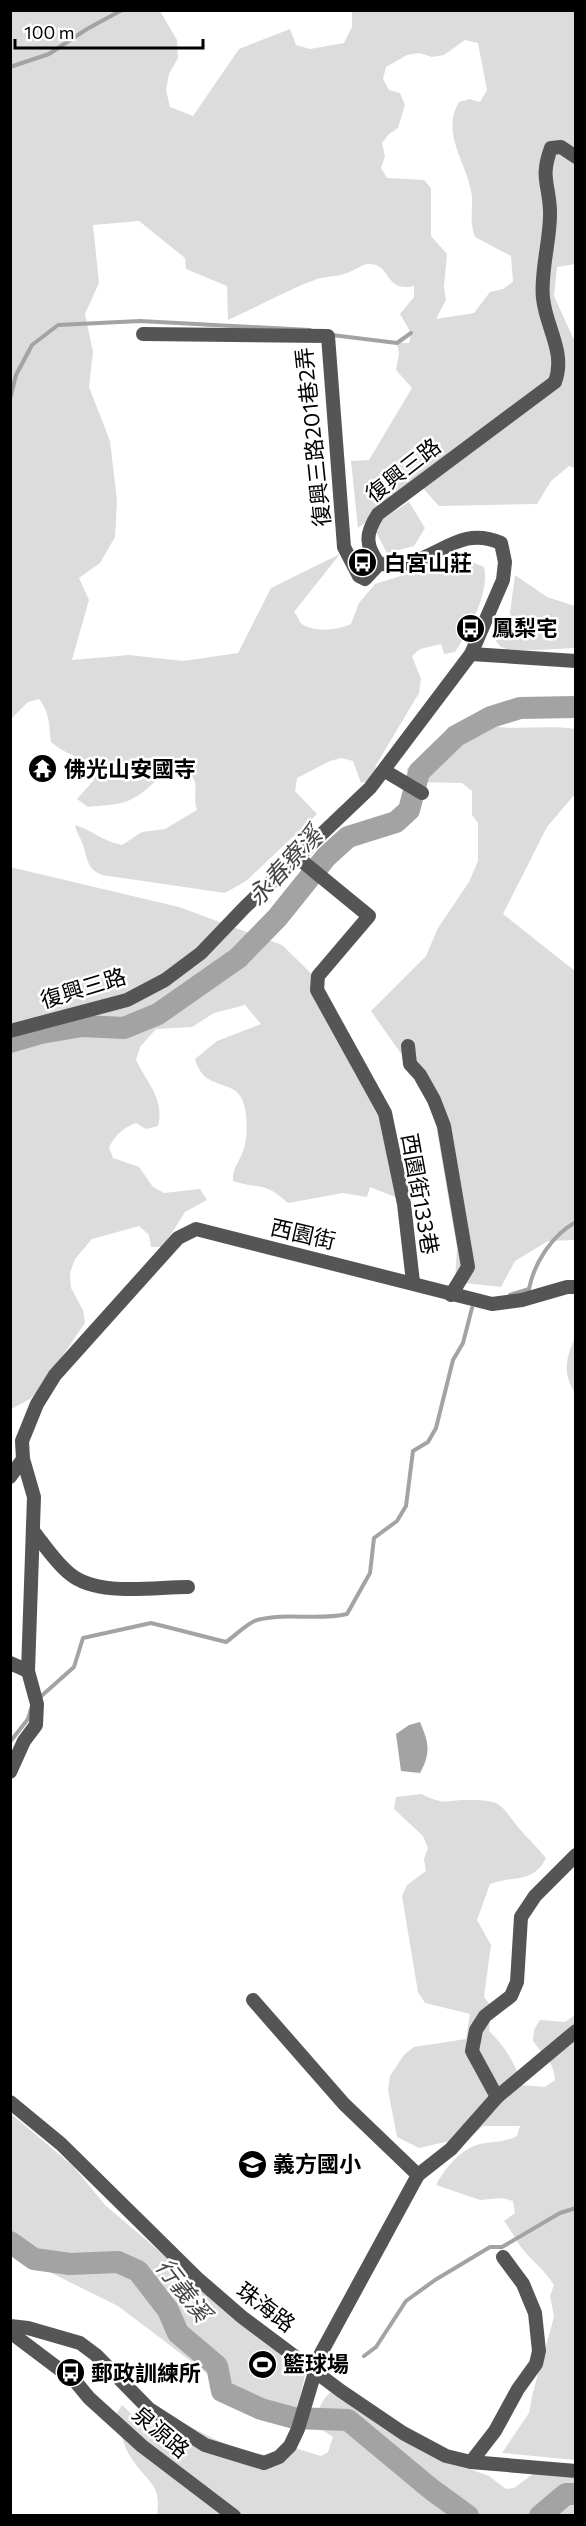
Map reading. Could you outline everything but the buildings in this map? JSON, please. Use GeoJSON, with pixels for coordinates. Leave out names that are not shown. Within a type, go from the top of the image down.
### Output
{"type":"FeatureCollection","features":[{"type":"Feature","properties":{"kind":"street","name":"復興三路"},"geometry":{"type":"LineString","coordinates":[[10,1031],[127,1000],[165,980],[201,953],[385,771],[471,654],[503,580],[505,562],[501,543],[485,536],[468,537],[404,563],[379,564],[369,551],[366,538],[378,514],[555,382],[560,369],[558,352],[543,297],[550,210],[544,181],[551,148],[561,147],[576,157]]}},
{"type":"Feature","properties":{"kind":"street","name":"復興三路201巷2弄"},"geometry":{"type":"LineString","coordinates":[[143,334],[328,336],[344,547],[359,576],[365,579],[379,564]]}},
{"type":"Feature","properties":{"kind":"street"},"geometry":{"type":"LineString","coordinates":[[471,654],[576,661]]}},
{"type":"Feature","properties":{"kind":"street"},"geometry":{"type":"LineString","coordinates":[[385,771],[422,793]]}},
{"type":"Feature","properties":{"kind":"street","name":"西園街133巷"},"geometry":{"type":"LineString","coordinates":[[297,857],[369,916],[318,976],[317,982],[320,998],[385,1113],[405,1204],[413,1282]]}},
{"type":"Feature","properties":{"kind":"street"},"geometry":{"type":"LineString","coordinates":[[408,1046],[410,1064],[420,1075],[434,1100],[444,1126],[468,1267],[451,1295]]}},
{"type":"Feature","properties":{"kind":"street","name":"西園街"},"geometry":{"type":"LineString","coordinates":[[23,1460],[22,1442],[37,1404],[55,1375],[178,1238],[196,1229],[436,1287],[451,1295],[492,1304],[522,1300],[567,1287],[576,1287]]}},
{"type":"Feature","properties":{"kind":"street"},"geometry":{"type":"LineString","coordinates":[[10,1477],[23,1460]]}},
{"type":"Feature","properties":{"kind":"street"},"geometry":{"type":"LineString","coordinates":[[11,1765],[36,1725],[37,1704],[28,1671],[34,1497],[23,1460]]}},
{"type":"Feature","properties":{"kind":"street"},"geometry":{"type":"LineString","coordinates":[[34,1532],[63,1568],[84,1583],[99,1588],[188,1587]]}},
{"type":"Feature","properties":{"kind":"street"},"geometry":{"type":"LineString","coordinates":[[10,1664],[28,1671]]}},
{"type":"Feature","properties":{"kind":"street"},"geometry":{"type":"LineString","coordinates":[[496,2097],[472,2051],[476,2030],[484,2016],[511,1996],[517,1982],[521,1917],[534,1896],[576,1855]]}},
{"type":"Feature","properties":{"kind":"street"},"geometry":{"type":"LineString","coordinates":[[253,2000],[344,2104],[418,2175]]}},
{"type":"Feature","properties":{"kind":"street"},"geometry":{"type":"LineString","coordinates":[[10,2326],[28,2328],[80,2343],[96,2355],[149,2409],[205,2445],[264,2463],[279,2457],[290,2446],[298,2429],[320,2355],[418,2175],[451,2149],[496,2097],[576,2031]]}},
{"type":"Feature","properties":{"kind":"street","name":"珠海路"},"geometry":{"type":"LineString","coordinates":[[10,2102],[61,2144],[197,2278],[242,2317],[404,2433],[446,2456],[471,2462],[576,2471]]}},
{"type":"Feature","properties":{"kind":"street"},"geometry":{"type":"LineString","coordinates":[[471,2462],[495,2431],[518,2389],[536,2364],[539,2351],[535,2313],[523,2284],[503,2257]]}},
{"type":"Feature","properties":{"kind":"street","name":"泉源路"},"geometry":{"type":"LineString","coordinates":[[10,2332],[75,2381],[142,2446],[234,2516]]}},
{"type":"Feature","properties":{"kind":"shaded area"},"geometry":{"type":"Polygon","coordinates":[[[11,11],[160,11],[177,40],[178,58],[169,74],[166,90],[170,107],[193,116],[239,49],[290,29],[296,45],[310,49],[344,43],[352,27],[352,11],[575,11],[575,264],[557,267],[554,296],[575,342],[575,468],[569,466],[551,481],[537,504],[439,506],[419,484],[358,528],[351,461],[369,460],[412,388],[396,370],[399,353],[397,343],[409,343],[411,333],[400,314],[414,297],[414,286],[398,286],[382,268],[366,264],[347,273],[306,283],[228,320],[227,286],[186,269],[185,258],[139,221],[93,225],[99,283],[85,314],[93,352],[89,387],[110,441],[117,500],[115,537],[100,563],[79,578],[89,600],[72,660],[129,655],[183,661],[238,653],[271,588],[340,554],[294,612],[301,623],[307,627],[326,630],[351,624],[359,603],[375,584],[448,561],[472,562],[484,567],[484,588],[477,611],[455,652],[444,654],[441,644],[420,649],[412,656],[421,679],[419,693],[376,765],[373,780],[361,783],[353,761],[341,758],[330,761],[297,778],[295,791],[317,814],[246,881],[225,893],[102,875],[89,864],[75,825],[122,845],[142,832],[165,829],[197,810],[194,779],[185,768],[176,770],[130,800],[88,807],[77,799],[94,780],[91,772],[82,761],[51,742],[47,714],[39,699],[28,702],[11,719],[11,11]],[[465,40],[444,55],[432,57],[419,53],[407,55],[386,67],[383,79],[389,90],[400,93],[405,105],[398,128],[382,143],[385,156],[381,168],[387,178],[424,180],[431,188],[431,236],[447,254],[444,287],[446,300],[436,319],[474,313],[490,292],[503,289],[513,282],[511,256],[475,237],[472,226],[470,184],[457,149],[452,126],[459,102],[470,99],[480,102],[487,90],[478,43],[465,40]]]}},
{"type":"Feature","properties":{"kind":"shaded area"},"geometry":{"type":"Polygon","coordinates":[[[409,502],[425,528],[414,546],[387,553],[376,532],[384,518],[409,502]]]}},
{"type":"Feature","properties":{"kind":"shaded area"},"geometry":{"type":"Polygon","coordinates":[[[515,575],[547,597],[575,606],[575,648],[512,651],[501,647],[494,639],[509,621],[515,575]]]}},
{"type":"Feature","properties":{"kind":"shaded area"},"geometry":{"type":"Polygon","coordinates":[[[473,722],[511,728],[575,729],[575,794],[547,827],[503,914],[575,971],[575,1240],[548,1241],[515,1261],[501,1287],[455,1282],[457,1248],[431,1096],[371,1011],[426,956],[438,928],[469,882],[478,861],[478,823],[472,815],[472,791],[462,783],[414,782],[406,770],[424,753],[437,747],[448,727],[473,722]]]}},
{"type":"Feature","properties":{"kind":"shaded area"},"geometry":{"type":"Polygon","coordinates":[[[10,867],[179,907],[282,945],[323,985],[392,1112],[408,1202],[370,1187],[367,1197],[343,1193],[288,1203],[267,1188],[233,1181],[246,1140],[247,1125],[244,1104],[238,1093],[204,1076],[195,1059],[217,1041],[261,1024],[245,1005],[214,1013],[192,1027],[156,1029],[140,1047],[136,1060],[157,1099],[160,1116],[158,1126],[146,1129],[136,1123],[131,1125],[120,1132],[109,1147],[113,1158],[139,1167],[153,1187],[164,1193],[200,1189],[207,1200],[185,1212],[163,1247],[151,1247],[149,1235],[139,1226],[92,1239],[75,1259],[70,1273],[71,1288],[83,1310],[85,1323],[39,1390],[30,1399],[11,1409],[10,867]]]}},
{"type":"Feature","properties":{"kind":"shaded area"},"geometry":{"type":"Polygon","coordinates":[[[575,1337],[575,1393],[568,1378],[567,1365],[575,1337]]]}},
{"type":"Feature","properties":{"kind":"shaded area"},"geometry":{"type":"Polygon","coordinates":[[[420,1722],[428,1748],[424,1766],[420,1773],[401,1771],[396,1734],[409,1725],[420,1722]]]}},
{"type":"Feature","properties":{"kind":"shaded area"},"geometry":{"type":"Polygon","coordinates":[[[421,1794],[447,1802],[481,1800],[500,1805],[546,1858],[535,1872],[529,1875],[490,1884],[477,1920],[491,1945],[484,1997],[491,2006],[489,2031],[509,2056],[522,2085],[545,2087],[555,2080],[553,2068],[533,2041],[534,2030],[540,2020],[565,2022],[575,2015],[575,2460],[502,2453],[529,2413],[554,2317],[550,2296],[554,2285],[521,2247],[504,2221],[515,2213],[513,2201],[502,2198],[480,2200],[436,2185],[444,2172],[461,2154],[473,2146],[517,2136],[520,2126],[483,2126],[472,2136],[419,2148],[397,2137],[388,2090],[390,2076],[404,2055],[414,2047],[466,2039],[470,2014],[425,2003],[418,1992],[402,1896],[407,1885],[426,1871],[424,1859],[428,1848],[423,1836],[394,1809],[396,1797],[421,1794]]]}},
{"type":"Feature","properties":{"kind":"shaded area"},"geometry":{"type":"Polygon","coordinates":[[[10,2113],[73,2166],[105,2205],[305,2375],[294,2425],[231,2401],[217,2381],[118,2306],[11,2253],[10,2113]]]}},
{"type":"Feature","properties":{"kind":"shaded area"},"geometry":{"type":"Polygon","coordinates":[[[331,2392],[445,2460],[489,2476],[506,2489],[514,2488],[533,2474],[575,2475],[575,2515],[157,2515],[158,2504],[155,2490],[129,2454],[116,2415],[122,2405],[144,2426],[176,2419],[219,2441],[252,2452],[268,2455],[295,2448],[321,2456],[328,2452],[333,2437],[316,2426],[317,2416],[322,2403],[331,2392]]]}},
{"type":"Feature","properties":{"kind":"waterway"},"geometry":{"type":"LineString","coordinates":[[10,67],[49,54],[122,10]]}},
{"type":"Feature","properties":{"kind":"waterway"},"geometry":{"type":"LineString","coordinates":[[10,399],[16,375],[32,345],[58,325],[140,321],[310,330]]}},
{"type":"Feature","properties":{"kind":"waterway"},"geometry":{"type":"LineString","coordinates":[[332,335],[397,343],[411,333]]}},
{"type":"Feature","properties":{"kind":"waterway","name":"永春寮溪"},"geometry":{"type":"LineString","coordinates":[[10,1042],[41,1033],[82,1026],[124,1028],[158,1014],[238,958],[277,918],[326,857],[348,837],[396,822],[409,810],[419,772],[456,736],[491,717],[520,708],[576,707]]}},
{"type":"Feature","properties":{"kind":"waterway"},"geometry":{"type":"LineString","coordinates":[[510,1295],[529,1289],[535,1269],[545,1251],[559,1234],[576,1222]]}},
{"type":"Feature","properties":{"kind":"waterway"},"geometry":{"type":"LineString","coordinates":[[38,1699],[74,1667],[83,1638],[151,1623],[226,1642],[257,1620],[347,1614],[370,1573],[374,1538],[397,1521],[406,1506],[413,1451],[428,1442],[436,1428],[453,1360],[463,1343],[472,1308]]}},
{"type":"Feature","properties":{"kind":"waterway"},"geometry":{"type":"LineString","coordinates":[[10,1742],[28,1719],[31,1709]]}},
{"type":"Feature","properties":{"kind":"waterway"},"geometry":{"type":"LineString","coordinates":[[364,2356],[376,2347],[406,2301],[435,2280],[490,2247],[502,2247],[560,2213],[576,2208]]}},
{"type":"Feature","properties":{"kind":"waterway","name":"行義溪"},"geometry":{"type":"LineString","coordinates":[[10,2242],[34,2259],[70,2264],[118,2262],[138,2271],[168,2310],[178,2333],[217,2366],[222,2391],[261,2409],[294,2418],[348,2420],[431,2489],[468,2516]]}},
{"type":"Feature","properties":{"kind":"waterway","name":"行義溪"},"geometry":{"type":"LineString","coordinates":[[540,2516],[566,2494],[576,2494]]}},
{"type":"Feature","properties":{"kind":"place","name":"白宮山莊"},"geometry":{"type":"Point","coordinates":[363,563]}},
{"type":"Feature","properties":{"kind":"place","name":"鳳梨宅"},"geometry":{"type":"Point","coordinates":[471,628]}},
{"type":"Feature","properties":{"kind":"place","name":"佛光山安國寺"},"geometry":{"type":"Point","coordinates":[43,769]}},
{"type":"Feature","properties":{"kind":"place","name":"義方國小"},"geometry":{"type":"Point","coordinates":[252,2164]}},
{"type":"Feature","properties":{"kind":"place","name":"籃球場"},"geometry":{"type":"Point","coordinates":[262,2364]}},
{"type":"Feature","properties":{"kind":"place","name":"郵政訓練所"},"geometry":{"type":"Point","coordinates":[70,2373]}}]}
